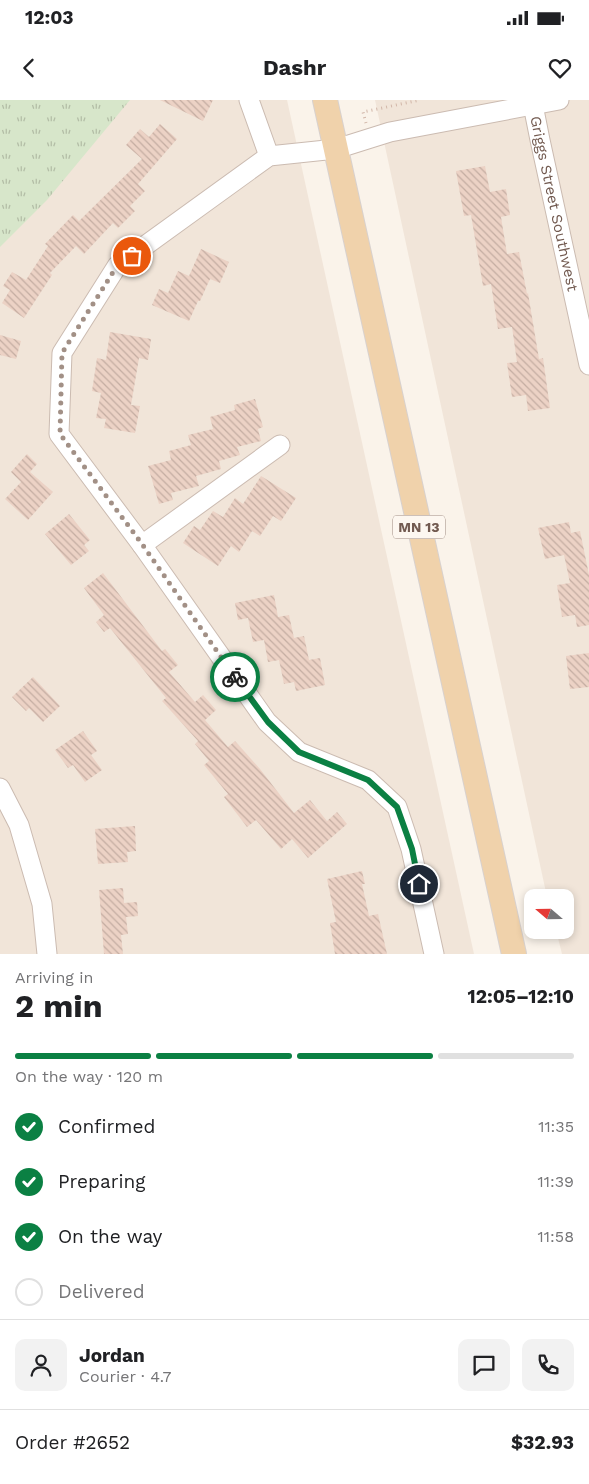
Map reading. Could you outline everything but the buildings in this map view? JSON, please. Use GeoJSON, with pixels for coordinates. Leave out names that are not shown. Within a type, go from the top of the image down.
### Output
{"type":"FeatureCollection","features":[{"type":"Feature","properties":{"kind":"main road","name":"MN 13"},"geometry":{"type":"LineString","coordinates":[[325,100],[514,954]]}},
{"type":"Feature","properties":{"kind":"street"},"geometry":{"type":"LineString","coordinates":[[249,100],[269,156]]}},
{"type":"Feature","properties":{"kind":"street"},"geometry":{"type":"LineString","coordinates":[[434,954],[412,849],[397,807],[368,780],[299,752],[268,722],[142,544],[60,434],[62,353],[117,266],[269,156],[336,149],[390,132],[533,103],[559,100]]}},
{"type":"Feature","properties":{"kind":"street","name":"Griggs Street Southwest"},"geometry":{"type":"LineString","coordinates":[[533,103],[589,365]]}},
{"type":"Feature","properties":{"kind":"street"},"geometry":{"type":"LineString","coordinates":[[142,544],[280,445]]}},
{"type":"Feature","properties":{"kind":"street"},"geometry":{"type":"LineString","coordinates":[[0,788],[19,825],[42,904],[47,954]]}},
{"type":"Feature","properties":{"kind":"path"},"geometry":{"type":"LineString","coordinates":[[369,138],[363,112],[420,100]]}},
{"type":"Feature","properties":{"kind":"shaded area"},"geometry":{"type":"Polygon","coordinates":[[[0,100],[287,100],[474,954],[0,954],[0,100]]]}},
{"type":"Feature","properties":{"kind":"shaded area"},"geometry":{"type":"Polygon","coordinates":[[[375,100],[589,100],[589,954],[562,954],[558,939],[574,939],[574,889],[545,889],[375,100]]]}},
{"type":"Feature","properties":{"kind":"green space"},"geometry":{"type":"Polygon","coordinates":[[[0,100],[130,100],[47,200],[0,247],[0,100]]]}},
{"type":"Feature","properties":{"kind":"way so far"},"geometry":{"type":"LineString","coordinates":[[132,256],[117,266],[62,353],[60,434],[142,544],[235,677]]}},
{"type":"Feature","properties":{"kind":"route"},"geometry":{"type":"LineString","coordinates":[[235,677],[268,722],[299,752],[368,780],[397,807],[412,849],[419,884]]}}]}
